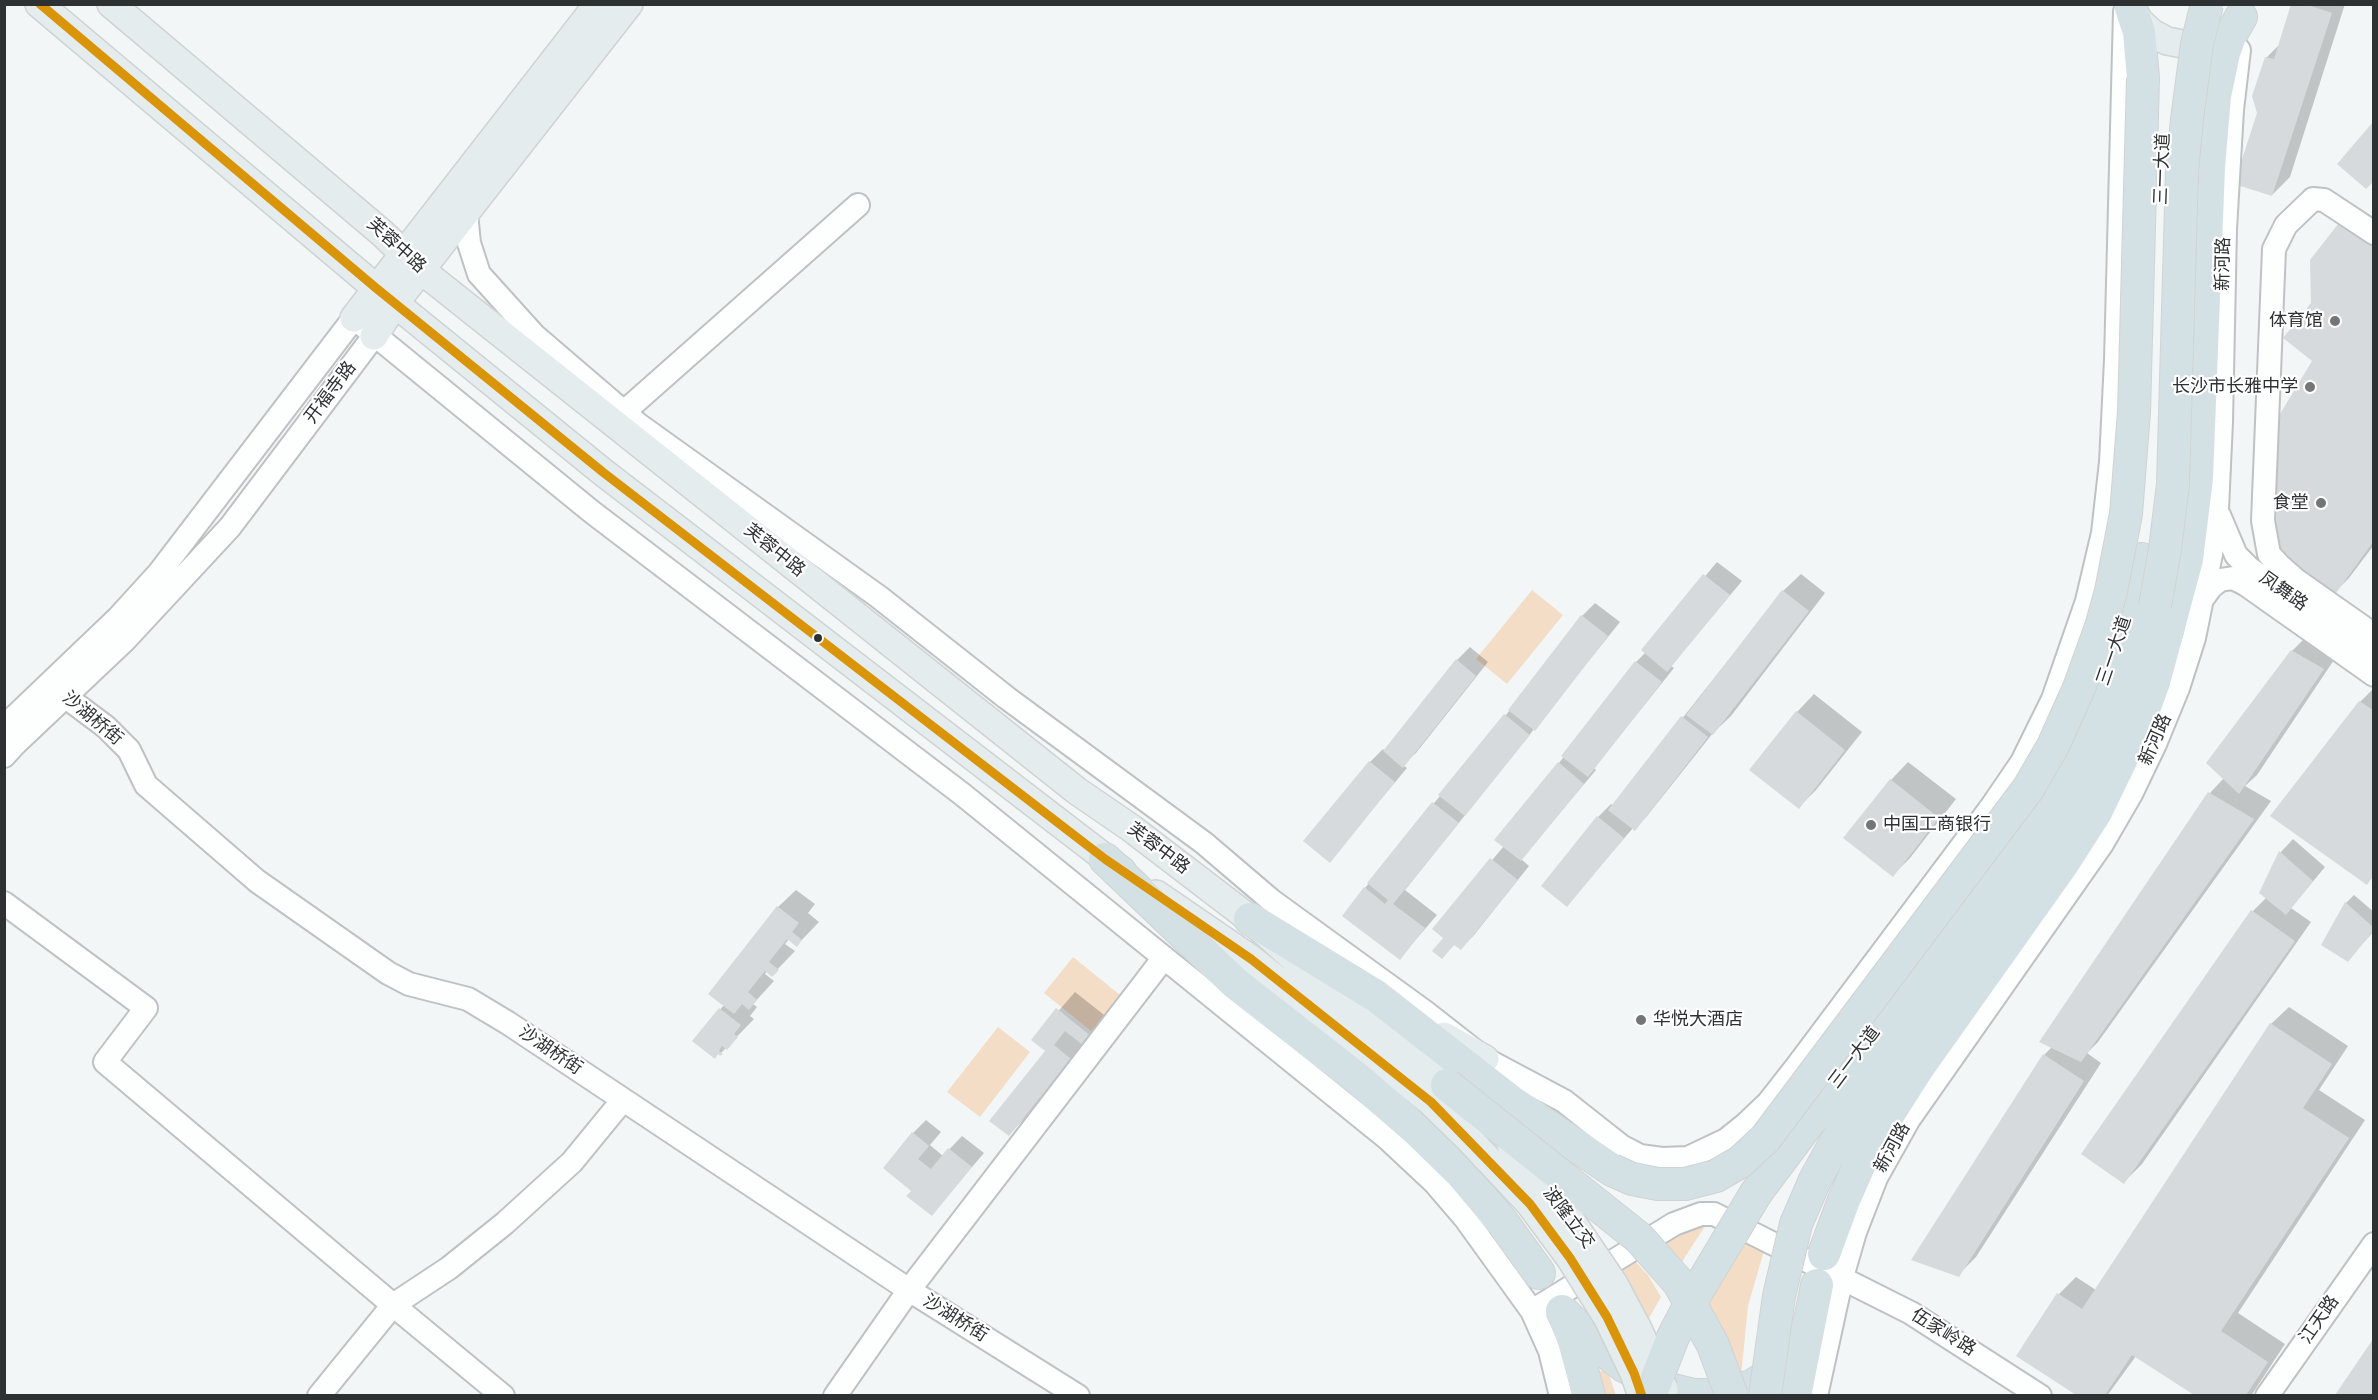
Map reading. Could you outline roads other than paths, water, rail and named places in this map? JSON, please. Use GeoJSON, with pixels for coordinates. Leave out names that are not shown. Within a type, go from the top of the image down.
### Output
{"type":"FeatureCollection","features":[{"type":"Feature","properties":{"kind":"highway","name":"三一大道"},"geometry":{"type":"LineString","coordinates":[[2129,650],[2149,507],[2155,432],[2164,137],[2168,97],[2187,4]]}},
{"type":"Feature","properties":{"kind":"highway","name":"三一大道"},"geometry":{"type":"LineString","coordinates":[[1765,1395],[1779,1296],[1797,1224],[1815,1180],[1849,1118],[2072,807],[2094,735],[2129,650],[2155,606],[2173,484],[2182,171],[2191,82],[2206,4]]}},
{"type":"Feature","properties":{"kind":"highway"},"geometry":{"type":"LineString","coordinates":[[1250,919],[1376,996],[1512,1102],[1612,1170],[1632,1179],[1658,1184],[1685,1184],[1716,1176],[1740,1162],[1766,1139],[2028,789],[2053,746],[2079,688],[2101,627],[2116,570],[2126,514],[2134,412],[2144,78],[2139,32],[2128,6]]}},
{"type":"Feature","properties":{"kind":"highway"},"geometry":{"type":"LineString","coordinates":[[1795,1395],[1809,1324],[1828,1272],[1844,1200],[1866,1150],[1906,1086],[2062,865],[2092,817],[2139,723],[2167,640],[2191,593],[2187,559],[2197,478],[2209,167],[2215,96],[2224,53],[2245,9]]}},
{"type":"Feature","properties":{"kind":"highway"},"geometry":{"type":"LineString","coordinates":[[2116,570],[2129,650]]}},
{"type":"Feature","properties":{"kind":"highway"},"geometry":{"type":"LineString","coordinates":[[2129,650],[2191,593]]}},
{"type":"Feature","properties":{"kind":"highway","name":"三一大道"},"geometry":{"type":"LineString","coordinates":[[1650,1395],[1673,1337],[1695,1295],[1756,1193],[1983,890],[2094,735]]}},
{"type":"Feature","properties":{"kind":"highway"},"geometry":{"type":"LineString","coordinates":[[2028,789],[2094,735]]}},
{"type":"Feature","properties":{"kind":"highway"},"geometry":{"type":"LineString","coordinates":[[2092,817],[2094,735]]}},
{"type":"Feature","properties":{"kind":"highway"},"geometry":{"type":"LineString","coordinates":[[1105,859],[1235,982],[1358,1079],[1419,1132],[1461,1173],[1503,1222],[1539,1273]]}},
{"type":"Feature","properties":{"kind":"highway"},"geometry":{"type":"LineString","coordinates":[[1439,1094],[1639,1238],[1679,1283],[1713,1345],[1732,1395]]}},
{"type":"Feature","properties":{"kind":"highway"},"geometry":{"type":"LineString","coordinates":[[1589,1395],[1574,1341],[1562,1311],[1593,1342],[1624,1366],[1669,1389],[1694,1395],[1714,1395],[1752,1386],[1789,1357],[1809,1324]]}},
{"type":"Feature","properties":{"kind":"main road","name":"芙蓉中路"},"geometry":{"type":"LineString","coordinates":[[39,4],[386,295],[604,473],[1105,859],[1251,959],[1439,1094]]}},
{"type":"Feature","properties":{"kind":"main road","name":"芙蓉中路"},"geometry":{"type":"LineString","coordinates":[[111,4],[413,262],[1077,791],[1131,828],[1250,919],[1360,1018],[1439,1094]]}},
{"type":"Feature","properties":{"kind":"main road","name":"开福寺路"},"geometry":{"type":"LineString","coordinates":[[364,327],[598,4]]}},
{"type":"Feature","properties":{"kind":"main road","name":"开福寺路"},"geometry":{"type":"LineString","coordinates":[[413,262],[466,213],[629,4]]}},
{"type":"Feature","properties":{"kind":"main road"},"geometry":{"type":"LineString","coordinates":[[2128,6],[2152,33],[2167,41],[2183,44],[2200,43],[2216,38],[2230,29],[2245,9]]}},
{"type":"Feature","properties":{"kind":"main road"},"geometry":{"type":"LineString","coordinates":[[1376,996],[1485,1059]]}},
{"type":"Feature","properties":{"kind":"main road","name":"波隆立交"},"geometry":{"type":"LineString","coordinates":[[1439,1094],[1468,1137],[1530,1204],[1569,1258],[1607,1317],[1642,1395]]}},
{"type":"Feature","properties":{"kind":"main road","name":"波隆立交"},"geometry":{"type":"LineString","coordinates":[[1439,1094],[1512,1150],[1555,1197],[1614,1284],[1667,1395]]}},
{"type":"Feature","properties":{"kind":"street"},"geometry":{"type":"LineString","coordinates":[[466,213],[470,243],[479,274],[534,335],[639,425],[879,597],[1008,698],[1204,843],[1272,901],[1425,1012],[1485,1059],[1564,1101],[1621,1146],[1640,1156],[1662,1159],[1688,1158],[1726,1140],[1768,1103],[1992,806],[2022,762],[2053,699],[2087,601],[2103,532],[2111,462],[2128,6]]}},
{"type":"Feature","properties":{"kind":"street","name":"新河路"},"geometry":{"type":"LineString","coordinates":[[1816,1395],[1828,1272],[1855,1232],[1876,1178],[1909,1119],[2102,844],[2132,794],[2178,688],[2194,638],[2191,593],[2217,509],[2230,134],[2236,68],[2245,9]]}},
{"type":"Feature","properties":{"kind":"street"},"geometry":{"type":"LineString","coordinates":[[2370,626],[2296,580],[2278,566],[2269,554],[2264,521],[2274,249],[2286,225],[2313,199],[2324,200],[2373,233]]}},
{"type":"Feature","properties":{"kind":"street"},"geometry":{"type":"LineString","coordinates":[[624,412],[858,205]]}},
{"type":"Feature","properties":{"kind":"street"},"geometry":{"type":"LineString","coordinates":[[364,327],[592,512],[962,794],[1388,1139],[1435,1183],[1491,1252],[1532,1311],[1550,1351],[1561,1395]]}},
{"type":"Feature","properties":{"kind":"street","name":"开福寺路"},"geometry":{"type":"LineString","coordinates":[[4,727],[125,640],[230,527],[364,327]]}},
{"type":"Feature","properties":{"kind":"street","name":"凤舞路"},"geometry":{"type":"LineString","coordinates":[[2217,509],[2236,555],[2249,568],[2373,655]]}},
{"type":"Feature","properties":{"kind":"street","name":"凤舞路"},"geometry":{"type":"LineString","coordinates":[[2191,593],[2211,587],[2220,580],[2233,578],[2245,584],[2373,675]]}},
{"type":"Feature","properties":{"kind":"street","name":"开福寺路"},"geometry":{"type":"LineString","coordinates":[[4,756],[58,690]]}},
{"type":"Feature","properties":{"kind":"street","name":"沙湖桥街"},"geometry":{"type":"LineString","coordinates":[[58,690],[106,727],[129,750],[146,785],[257,881],[388,973],[409,984],[468,999],[508,1023],[909,1290],[1078,1395]]}},
{"type":"Feature","properties":{"kind":"street"},"geometry":{"type":"LineString","coordinates":[[4,903],[146,1008],[105,1062],[503,1395]]}},
{"type":"Feature","properties":{"kind":"street"},"geometry":{"type":"LineString","coordinates":[[835,1395],[909,1290],[1163,959]]}},
{"type":"Feature","properties":{"kind":"street"},"geometry":{"type":"LineString","coordinates":[[319,1395],[393,1305],[449,1268],[505,1223],[572,1162],[622,1101]]}},
{"type":"Feature","properties":{"kind":"street"},"geometry":{"type":"LineString","coordinates":[[1532,1311],[1674,1224],[1701,1214],[1688,1158]]}},
{"type":"Feature","properties":{"kind":"street","name":"伍家岭路"},"geometry":{"type":"LineString","coordinates":[[1701,1214],[1714,1215],[1727,1220],[1911,1313],[2040,1395]]}},
{"type":"Feature","properties":{"kind":"street","name":"江天路"},"geometry":{"type":"LineString","coordinates":[[2267,1395],[2373,1244]]}},
{"type":"Feature","properties":{"kind":"street","name":"江天路"},"geometry":{"type":"LineString","coordinates":[[2277,1395],[2373,1258]]}},
{"type":"Feature","properties":{"kind":"place","name":"体育馆"},"geometry":{"type":"Point","coordinates":[2335,321]}},
{"type":"Feature","properties":{"kind":"place","name":"长沙市长雅中学"},"geometry":{"type":"Point","coordinates":[2310,387]}},
{"type":"Feature","properties":{"kind":"place","name":"食堂"},"geometry":{"type":"Point","coordinates":[2321,503]}},
{"type":"Feature","properties":{"kind":"place","name":"中国工商银行"},"geometry":{"type":"Point","coordinates":[1871,825]}},
{"type":"Feature","properties":{"kind":"place","name":"华悦大酒店"},"geometry":{"type":"Point","coordinates":[1641,1020]}}]}
